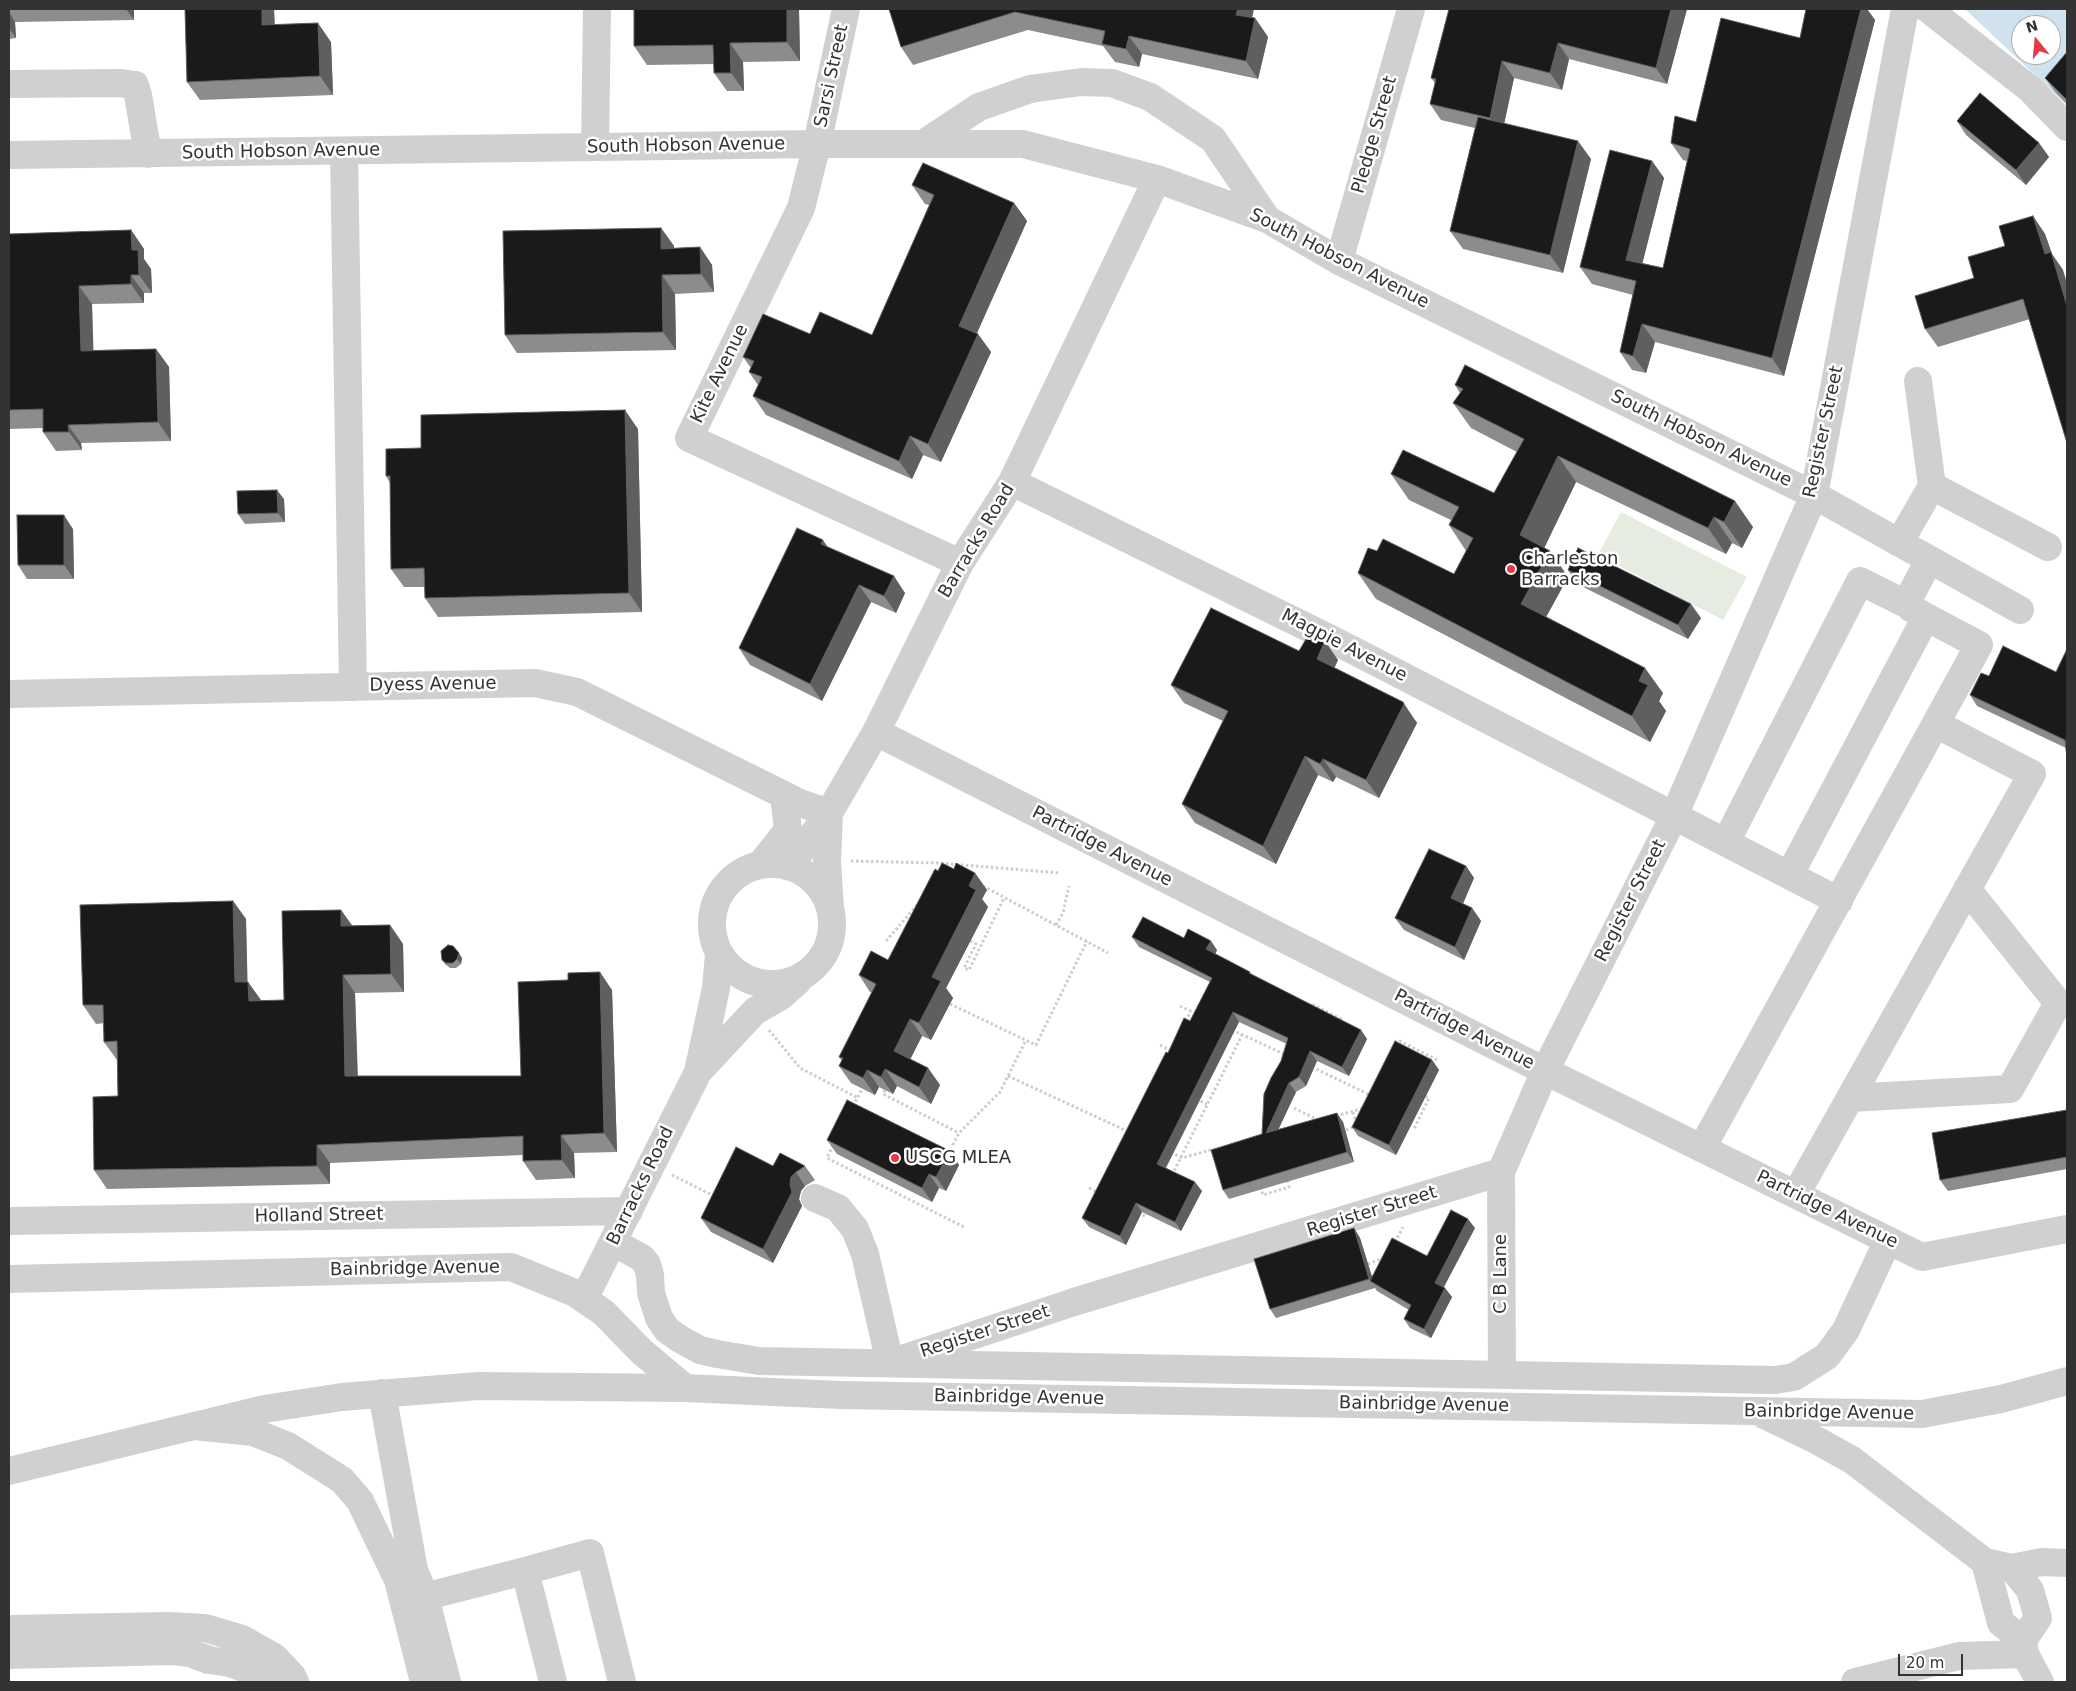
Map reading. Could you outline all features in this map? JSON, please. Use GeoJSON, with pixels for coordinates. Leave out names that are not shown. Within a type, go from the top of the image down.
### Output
{"type":"FeatureCollection","features":[{"type":"Feature","properties":{"kind":"street"},"geometry":{"type":"LineString","coordinates":[[595,147],[596,9]]}},
{"type":"Feature","properties":{"kind":"street","name":"Sarsi Street"},"geometry":{"type":"LineString","coordinates":[[817,144],[846,9]]}},
{"type":"Feature","properties":{"kind":"street","name":"Pledge Street"},"geometry":{"type":"LineString","coordinates":[[1339,261],[1411,9]]}},
{"type":"Feature","properties":{"kind":"street","name":"Register Street"},"geometry":{"type":"LineString","coordinates":[[890,1363],[1074,1302],[1501,1172],[1545,1071],[1674,816],[1814,495],[1905,9]]}},
{"type":"Feature","properties":{"kind":"street"},"geometry":{"type":"LineString","coordinates":[[1928,9],[2030,89],[2067,127]]}},
{"type":"Feature","properties":{"kind":"street"},"geometry":{"type":"LineString","coordinates":[[923,144],[979,107],[1030,89],[1081,82],[1112,83],[1150,97],[1213,139],[1267,219]]}},
{"type":"Feature","properties":{"kind":"street"},"geometry":{"type":"LineString","coordinates":[[9,84],[119,83],[135,85],[148,154]]}},
{"type":"Feature","properties":{"kind":"street","name":"South Hobson Avenue"},"geometry":{"type":"LineString","coordinates":[[9,155],[817,144],[1023,144],[1157,179],[1267,219],[1339,261],[1814,495],[2020,610]]}},
{"type":"Feature","properties":{"kind":"street","name":"Kite Avenue"},"geometry":{"type":"LineString","coordinates":[[817,144],[801,208],[688,438],[960,563]]}},
{"type":"Feature","properties":{"kind":"street"},"geometry":{"type":"LineString","coordinates":[[344,151],[353,687]]}},
{"type":"Feature","properties":{"kind":"street","name":"Barracks Road"},"geometry":{"type":"LineString","coordinates":[[830,908],[827,862],[829,813],[876,732],[960,563],[1012,482],[1157,179]]}},
{"type":"Feature","properties":{"kind":"street"},"geometry":{"type":"LineString","coordinates":[[1899,543],[1932,486],[1918,381]]}},
{"type":"Feature","properties":{"kind":"street","name":"Magpie Avenue"},"geometry":{"type":"LineString","coordinates":[[1012,482],[1335,640],[1839,901]]}},
{"type":"Feature","properties":{"kind":"street"},"geometry":{"type":"LineString","coordinates":[[1932,486],[2048,548]]}},
{"type":"Feature","properties":{"kind":"street"},"geometry":{"type":"LineString","coordinates":[[1790,874],[1916,611],[1929,560]]}},
{"type":"Feature","properties":{"kind":"street"},"geometry":{"type":"LineString","coordinates":[[1702,1148],[1979,645],[1860,581],[1726,842]]}},
{"type":"Feature","properties":{"kind":"street","name":"Dyess Avenue"},"geometry":{"type":"LineString","coordinates":[[9,694],[535,683],[576,692],[800,803],[829,813]]}},
{"type":"Feature","properties":{"kind":"street"},"geometry":{"type":"LineString","coordinates":[[1796,1194],[2032,774],[1936,724]]}},
{"type":"Feature","properties":{"kind":"street","name":"Partridge Avenue"},"geometry":{"type":"LineString","coordinates":[[876,732],[1545,1071],[1922,1257],[2067,1229]]}},
{"type":"Feature","properties":{"kind":"street"},"geometry":{"type":"LineString","coordinates":[[761,864],[788,830],[784,795]]}},
{"type":"Feature","properties":{"kind":"street"},"geometry":{"type":"LineString","coordinates":[[789,867],[829,813]]}},
{"type":"Feature","properties":{"kind":"street"},"geometry":{"type":"LineString","coordinates":[[698,1072],[755,1011],[781,996],[807,973],[822,958],[831,939],[833,918],[827,898],[815,881],[798,869],[780,864],[761,864],[742,871],[727,882],[717,898],[712,917],[712,936],[719,954],[731,969],[747,980],[768,984],[788,982],[807,973]]}},
{"type":"Feature","properties":{"kind":"street"},"geometry":{"type":"LineString","coordinates":[[1850,1098],[2010,1089],[2058,1003],[1967,889]]}},
{"type":"Feature","properties":{"kind":"street"},"geometry":{"type":"LineString","coordinates":[[698,1072],[716,988],[719,954]]}},
{"type":"Feature","properties":{"kind":"street","name":"Barracks Road"},"geometry":{"type":"LineString","coordinates":[[584,1299],[698,1072]]}},
{"type":"Feature","properties":{"kind":"street","name":"C B Lane"},"geometry":{"type":"LineString","coordinates":[[1501,1172],[1502,1375]]}},
{"type":"Feature","properties":{"kind":"street"},"geometry":{"type":"LineString","coordinates":[[815,1198],[838,1208],[854,1229],[865,1254],[890,1363]]}},
{"type":"Feature","properties":{"kind":"street","name":"Holland Street"},"geometry":{"type":"LineString","coordinates":[[9,1221],[629,1211]]}},
{"type":"Feature","properties":{"kind":"street"},"geometry":{"type":"LineString","coordinates":[[613,1242],[642,1258],[647,1264],[651,1293],[659,1318],[667,1330],[700,1350],[759,1361],[1775,1380],[1794,1377],[1827,1356],[1846,1330],[1888,1240]]}},
{"type":"Feature","properties":{"kind":"street","name":"Bainbridge Avenue"},"geometry":{"type":"LineString","coordinates":[[9,1279],[511,1267],[575,1293],[584,1299],[604,1313],[641,1351],[685,1388],[851,1395],[1922,1414],[2001,1399],[2067,1381]]}},
{"type":"Feature","properties":{"kind":"street"},"geometry":{"type":"LineString","coordinates":[[9,1471],[264,1409],[342,1397],[478,1386],[685,1388]]}},
{"type":"Feature","properties":{"kind":"street"},"geometry":{"type":"LineString","coordinates":[[382,1393],[414,1570],[407,1602],[393,1630],[406,1682]]}},
{"type":"Feature","properties":{"kind":"street"},"geometry":{"type":"LineString","coordinates":[[1756,1412],[1816,1440],[1852,1460],[1985,1562],[2012,1568],[2042,1562],[2065,1564]]}},
{"type":"Feature","properties":{"kind":"street"},"geometry":{"type":"LineString","coordinates":[[194,1426],[253,1432],[288,1446],[342,1480],[360,1502],[447,1682]]}},
{"type":"Feature","properties":{"kind":"street"},"geometry":{"type":"LineString","coordinates":[[407,1602],[590,1554],[622,1682]]}},
{"type":"Feature","properties":{"kind":"street"},"geometry":{"type":"LineString","coordinates":[[1985,1562],[2001,1623],[2024,1647],[2040,1682]]}},
{"type":"Feature","properties":{"kind":"street"},"geometry":{"type":"LineString","coordinates":[[2012,1568],[2030,1590],[2038,1618],[2024,1647]]}},
{"type":"Feature","properties":{"kind":"street"},"geometry":{"type":"LineString","coordinates":[[525,1570],[553,1682]]}},
{"type":"Feature","properties":{"kind":"street"},"geometry":{"type":"LineString","coordinates":[[407,1602],[424,1682]]}},
{"type":"Feature","properties":{"kind":"street"},"geometry":{"type":"LineString","coordinates":[[9,1629],[168,1626],[205,1628],[242,1639],[274,1657],[292,1676],[295,1682]]}},
{"type":"Feature","properties":{"kind":"street"},"geometry":{"type":"LineString","coordinates":[[1855,1682],[1959,1656],[2024,1647]]}},
{"type":"Feature","properties":{"kind":"street"},"geometry":{"type":"LineString","coordinates":[[9,1654],[190,1653],[209,1660],[230,1663],[252,1671],[272,1682]]}},
{"type":"Feature","properties":{"kind":"street"},"geometry":{"type":"LineString","coordinates":[[9,1670],[176,1667],[209,1660]]}},
{"type":"Feature","properties":{"kind":"path"},"geometry":{"type":"LineString","coordinates":[[844,861],[878,860],[939,863],[1060,873]]}},
{"type":"Feature","properties":{"kind":"path"},"geometry":{"type":"LineString","coordinates":[[939,863],[948,868]]}},
{"type":"Feature","properties":{"kind":"path"},"geometry":{"type":"LineString","coordinates":[[980,885],[1108,953]]}},
{"type":"Feature","properties":{"kind":"path"},"geometry":{"type":"LineString","coordinates":[[1056,925],[1063,913],[1068,886]]}},
{"type":"Feature","properties":{"kind":"path"},"geometry":{"type":"LineString","coordinates":[[886,941],[923,897]]}},
{"type":"Feature","properties":{"kind":"path"},"geometry":{"type":"LineString","coordinates":[[970,941],[976,944],[964,968],[969,970],[1004,898]]}},
{"type":"Feature","properties":{"kind":"path"},"geometry":{"type":"LineString","coordinates":[[950,1004],[1036,1045],[1087,941]]}},
{"type":"Feature","properties":{"kind":"path"},"geometry":{"type":"LineString","coordinates":[[1308,1010],[1312,1004],[1341,1019],[1338,1026]]}},
{"type":"Feature","properties":{"kind":"path"},"geometry":{"type":"LineString","coordinates":[[1180,1006],[1200,1015]]}},
{"type":"Feature","properties":{"kind":"path"},"geometry":{"type":"LineString","coordinates":[[1183,1027],[1191,1011]]}},
{"type":"Feature","properties":{"kind":"path"},"geometry":{"type":"LineString","coordinates":[[766,1026],[800,1068],[858,1098]]}},
{"type":"Feature","properties":{"kind":"path"},"geometry":{"type":"LineString","coordinates":[[1225,1027],[1293,1059]]}},
{"type":"Feature","properties":{"kind":"path"},"geometry":{"type":"LineString","coordinates":[[1168,1184],[1242,1035]]}},
{"type":"Feature","properties":{"kind":"path"},"geometry":{"type":"LineString","coordinates":[[946,1158],[959,1133],[1000,1092],[1026,1040]]}},
{"type":"Feature","properties":{"kind":"path"},"geometry":{"type":"LineString","coordinates":[[1395,1050],[1400,1041],[1436,1060],[1432,1066]]}},
{"type":"Feature","properties":{"kind":"path"},"geometry":{"type":"LineString","coordinates":[[1167,1058],[1175,1043]]}},
{"type":"Feature","properties":{"kind":"path"},"geometry":{"type":"LineString","coordinates":[[1160,1045],[1179,1055]]}},
{"type":"Feature","properties":{"kind":"path"},"geometry":{"type":"LineString","coordinates":[[1285,1055],[1289,1048]]}},
{"type":"Feature","properties":{"kind":"path"},"geometry":{"type":"LineString","coordinates":[[1315,1069],[1319,1062]]}},
{"type":"Feature","properties":{"kind":"path"},"geometry":{"type":"LineString","coordinates":[[1308,1066],[1372,1096]]}},
{"type":"Feature","properties":{"kind":"path"},"geometry":{"type":"LineString","coordinates":[[1212,1072],[1221,1077]]}},
{"type":"Feature","properties":{"kind":"path"},"geometry":{"type":"LineString","coordinates":[[1008,1076],[1137,1136]]}},
{"type":"Feature","properties":{"kind":"path"},"geometry":{"type":"LineString","coordinates":[[853,1107],[862,1089]]}},
{"type":"Feature","properties":{"kind":"path"},"geometry":{"type":"LineString","coordinates":[[1328,1118],[1366,1108],[1375,1089]]}},
{"type":"Feature","properties":{"kind":"path"},"geometry":{"type":"LineString","coordinates":[[885,1090],[883,1094],[959,1133]]}},
{"type":"Feature","properties":{"kind":"path"},"geometry":{"type":"LineString","coordinates":[[1404,1122],[1415,1128],[1429,1098],[1415,1091]]}},
{"type":"Feature","properties":{"kind":"path"},"geometry":{"type":"LineString","coordinates":[[1190,1096],[1207,1104]]}},
{"type":"Feature","properties":{"kind":"path"},"geometry":{"type":"LineString","coordinates":[[1294,1108],[1319,1121],[1310,1123]]}},
{"type":"Feature","properties":{"kind":"path"},"geometry":{"type":"LineString","coordinates":[[1346,1130],[1358,1127],[1353,1112]]}},
{"type":"Feature","properties":{"kind":"path"},"geometry":{"type":"LineString","coordinates":[[836,1141],[827,1158],[966,1228]]}},
{"type":"Feature","properties":{"kind":"path"},"geometry":{"type":"LineString","coordinates":[[1164,1149],[1182,1158],[1219,1148]]}},
{"type":"Feature","properties":{"kind":"path"},"geometry":{"type":"LineString","coordinates":[[667,1173],[720,1200]]}},
{"type":"Feature","properties":{"kind":"path"},"geometry":{"type":"LineString","coordinates":[[1259,1183],[1263,1195],[1289,1187],[1285,1175]]}},
{"type":"Feature","properties":{"kind":"path"},"geometry":{"type":"LineString","coordinates":[[1099,1193],[1102,1186]]}},
{"type":"Feature","properties":{"kind":"path"},"geometry":{"type":"LineString","coordinates":[[1089,1188],[1105,1196]]}},
{"type":"Feature","properties":{"kind":"path"},"geometry":{"type":"LineString","coordinates":[[1392,1248],[1418,1198]]}},
{"type":"Feature","properties":{"kind":"path"},"geometry":{"type":"LineString","coordinates":[[1136,1212],[1145,1216],[1150,1207]]}},
{"type":"Feature","properties":{"kind":"path"},"geometry":{"type":"LineString","coordinates":[[1368,1264],[1388,1256]]}},
{"type":"Feature","properties":{"kind":"shaded area"},"geometry":{"type":"Polygon","coordinates":[[[1621,512],[1747,577],[1723,620],[1598,555],[1621,512]]]}},
{"type":"Feature","properties":{"kind":"water"},"geometry":{"type":"Polygon","coordinates":[[[1965,9],[2067,9],[2067,106],[2024,65],[2061,65],[2061,15],[2011,15],[2011,52],[1965,9]]]}},
{"type":"Feature","properties":{"kind":"building"},"geometry":{"type":"Polygon","coordinates":[[[185,9],[262,9],[262,25],[318,23],[320,76],[187,82],[185,9]]]}},
{"type":"Feature","properties":{"kind":"building"},"geometry":{"type":"Polygon","coordinates":[[[634,9],[787,9],[787,42],[730,43],[731,73],[714,73],[713,45],[634,46],[634,9]]]}},
{"type":"Feature","properties":{"kind":"building"},"geometry":{"type":"Polygon","coordinates":[[[889,9],[1238,9],[1236,15],[1255,18],[1246,61],[1129,36],[1126,49],[1102,44],[1105,31],[1015,12],[901,47],[889,9]]]}},
{"type":"Feature","properties":{"kind":"building"},"geometry":{"type":"Polygon","coordinates":[[[1449,9],[1671,9],[1656,68],[1558,43],[1550,73],[1502,61],[1490,118],[1430,104],[1436,79],[1431,78],[1449,9]]]}},
{"type":"Feature","properties":{"kind":"building"},"geometry":{"type":"Polygon","coordinates":[[[1806,9],[1861,9],[1772,358],[1642,324],[1633,356],[1620,352],[1636,281],[1580,267],[1610,150],[1652,161],[1626,260],[1663,268],[1690,149],[1671,143],[1675,116],[1696,122],[1721,18],[1800,38],[1806,9]]]}},
{"type":"Feature","properties":{"kind":"building"},"geometry":{"type":"Polygon","coordinates":[[[2067,52],[2067,100],[2045,78],[2056,65],[2061,65],[2061,59],[2067,52]]]}},
{"type":"Feature","properties":{"kind":"building"},"geometry":{"type":"Polygon","coordinates":[[[1980,93],[2039,143],[2016,170],[1957,121],[1980,93]]]}},
{"type":"Feature","properties":{"kind":"building"},"geometry":{"type":"Polygon","coordinates":[[[1478,117],[1578,141],[1550,255],[1450,231],[1478,117]]]}},
{"type":"Feature","properties":{"kind":"building"},"geometry":{"type":"Polygon","coordinates":[[[923,163],[1014,203],[959,326],[978,334],[928,444],[910,436],[899,461],[753,396],[762,377],[749,372],[754,361],[743,357],[763,314],[810,334],[820,312],[872,335],[934,195],[912,185],[923,163]]]}},
{"type":"Feature","properties":{"kind":"building"},"geometry":{"type":"Polygon","coordinates":[[[2033,216],[2045,254],[2051,252],[2067,306],[2067,443],[2023,299],[1925,329],[1915,296],[1974,278],[1968,257],[2005,246],[1999,226],[2033,216]]]}},
{"type":"Feature","properties":{"kind":"building"},"geometry":{"type":"Polygon","coordinates":[[[661,228],[661,249],[700,247],[701,274],[662,275],[663,332],[505,335],[503,231],[661,228]]]}},
{"type":"Feature","properties":{"kind":"building"},"geometry":{"type":"Polygon","coordinates":[[[131,230],[132,250],[138,250],[139,275],[131,275],[131,284],[79,286],[81,351],[156,349],[158,422],[68,425],[69,432],[43,432],[43,409],[9,410],[9,234],[131,230]]]}},
{"type":"Feature","properties":{"kind":"building"},"geometry":{"type":"Polygon","coordinates":[[[1465,365],[1735,501],[1724,522],[1714,517],[1708,528],[1558,456],[1520,535],[1550,551],[1521,604],[1645,668],[1639,681],[1648,685],[1632,716],[1358,573],[1368,548],[1377,551],[1383,539],[1454,574],[1473,538],[1449,525],[1459,507],[1391,474],[1403,450],[1494,493],[1524,439],[1453,403],[1463,389],[1455,385],[1465,365]]]}},
{"type":"Feature","properties":{"kind":"building"},"geometry":{"type":"Polygon","coordinates":[[[625,410],[629,593],[425,598],[424,568],[391,569],[390,476],[386,476],[386,449],[421,448],[421,415],[625,410]]]}},
{"type":"Feature","properties":{"kind":"building"},"geometry":{"type":"Polygon","coordinates":[[[277,490],[278,513],[238,514],[237,491],[277,490]]]}},
{"type":"Feature","properties":{"kind":"building"},"geometry":{"type":"Polygon","coordinates":[[[17,515],[64,515],[64,565],[18,565],[17,515]]]}},
{"type":"Feature","properties":{"kind":"building"},"geometry":{"type":"Polygon","coordinates":[[[797,528],[823,540],[821,544],[894,576],[884,596],[859,585],[810,684],[739,648],[797,528]]]}},
{"type":"Feature","properties":{"kind":"building"},"geometry":{"type":"Polygon","coordinates":[[[1578,548],[1691,604],[1678,625],[1568,570],[1578,548]]]}},
{"type":"Feature","properties":{"kind":"building"},"geometry":{"type":"Polygon","coordinates":[[[1211,608],[1299,651],[1309,634],[1315,636],[1325,641],[1317,659],[1404,704],[1366,780],[1323,759],[1320,764],[1305,756],[1263,846],[1182,804],[1228,711],[1171,685],[1211,608]]]}},
{"type":"Feature","properties":{"kind":"building"},"geometry":{"type":"Polygon","coordinates":[[[2003,646],[2056,672],[2067,649],[2067,758],[2065,740],[1970,695],[1981,673],[1989,676],[2003,646]]]}},
{"type":"Feature","properties":{"kind":"building"},"geometry":{"type":"Polygon","coordinates":[[[1429,849],[1466,866],[1451,898],[1472,908],[1455,947],[1395,918],[1429,849]]]}},
{"type":"Feature","properties":{"kind":"building"},"geometry":{"type":"Polygon","coordinates":[[[942,863],[954,869],[956,863],[975,873],[969,886],[976,890],[932,977],[941,981],[919,1023],[910,1019],[894,1051],[928,1068],[919,1087],[885,1069],[881,1077],[867,1070],[863,1078],[839,1066],[843,1058],[839,1057],[876,984],[859,975],[871,951],[888,960],[935,869],[938,871],[942,863]]]}},
{"type":"Feature","properties":{"kind":"building"},"geometry":{"type":"Polygon","coordinates":[[[233,901],[235,982],[248,982],[249,1001],[284,1000],[282,911],[341,910],[341,926],[390,925],[391,974],[343,975],[345,1076],[521,1076],[518,982],[568,980],[568,973],[600,972],[604,1133],[561,1135],[562,1160],[523,1161],[523,1136],[317,1145],[317,1166],[94,1170],[93,1097],[118,1096],[117,1041],[104,1042],[103,1005],[83,1005],[80,905],[233,901]]]}},
{"type":"Feature","properties":{"kind":"building"},"geometry":{"type":"Polygon","coordinates":[[[1143,917],[1184,938],[1188,929],[1211,941],[1206,949],[1361,1030],[1342,1067],[1310,1051],[1299,1077],[1289,1083],[1266,1133],[1337,1113],[1347,1152],[1223,1190],[1211,1150],[1262,1134],[1264,1094],[1281,1061],[1288,1038],[1233,1012],[1157,1164],[1195,1182],[1175,1222],[1136,1203],[1120,1236],[1082,1218],[1166,1052],[1168,1053],[1184,1018],[1190,1021],[1212,978],[1132,937],[1143,917]]]}},
{"type":"Feature","properties":{"kind":"building"},"geometry":{"type":"Polygon","coordinates":[[[448,945],[453,946],[459,953],[453,963],[446,963],[442,960],[441,951],[448,945]]]}},
{"type":"Feature","properties":{"kind":"building"},"geometry":{"type":"Polygon","coordinates":[[[1395,1041],[1432,1060],[1389,1145],[1352,1127],[1395,1041]]]}},
{"type":"Feature","properties":{"kind":"building","name":"USCG MLEA"},"geometry":{"type":"Polygon","coordinates":[[[847,1100],[950,1151],[936,1177],[929,1174],[922,1188],[827,1140],[847,1100]]]}},
{"type":"Feature","properties":{"kind":"building"},"geometry":{"type":"Polygon","coordinates":[[[2067,1110],[2067,1157],[1940,1180],[1932,1133],[2067,1110]]]}},
{"type":"Feature","properties":{"kind":"building"},"geometry":{"type":"Polygon","coordinates":[[[736,1147],[773,1166],[780,1153],[805,1166],[791,1177],[790,1185],[792,1192],[763,1249],[701,1218],[736,1147]]]}},
{"type":"Feature","properties":{"kind":"building"},"geometry":{"type":"Polygon","coordinates":[[[1451,1210],[1468,1219],[1435,1283],[1445,1288],[1424,1329],[1404,1319],[1411,1305],[1370,1281],[1392,1238],[1427,1256],[1451,1210]]]}},
{"type":"Feature","properties":{"kind":"building"},"geometry":{"type":"Polygon","coordinates":[[[1354,1228],[1369,1279],[1270,1309],[1254,1259],[1354,1228]]]}},
{"type":"Feature","properties":{"kind":"place","name":"Charleston Barracks"},"geometry":{"type":"Point","coordinates":[1511,569]}},
{"type":"Feature","properties":{"kind":"place","name":"USCG MLEA"},"geometry":{"type":"Point","coordinates":[895,1158]}}]}
